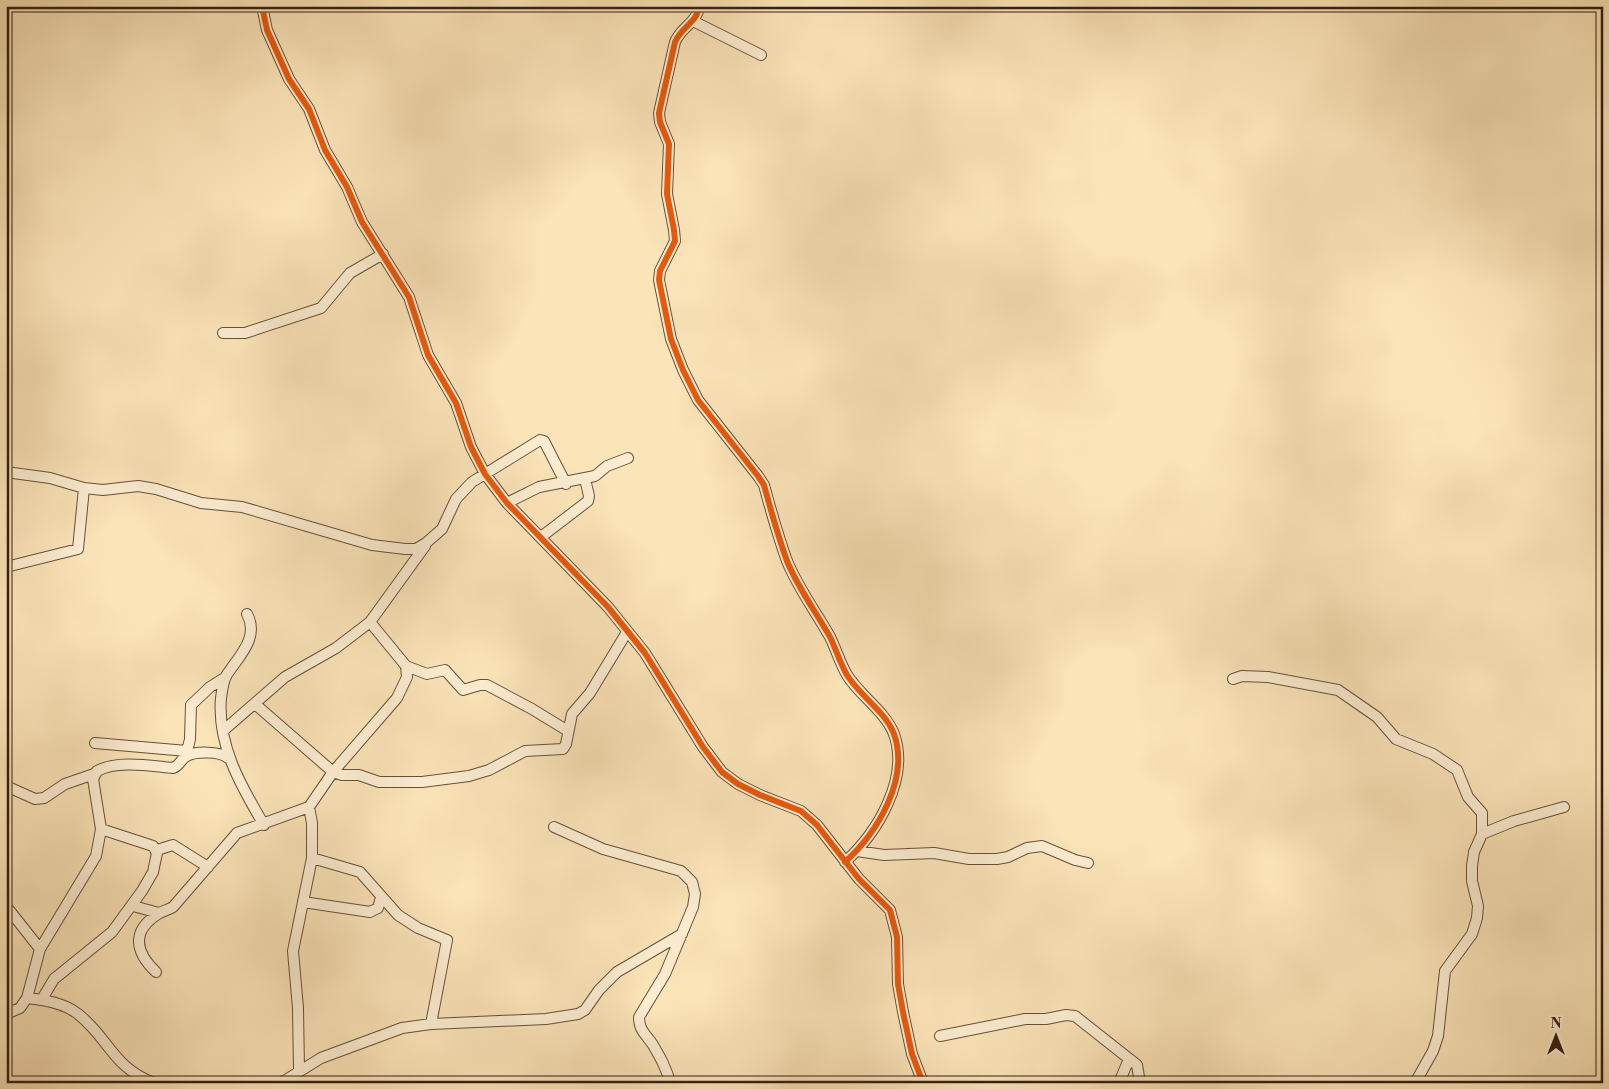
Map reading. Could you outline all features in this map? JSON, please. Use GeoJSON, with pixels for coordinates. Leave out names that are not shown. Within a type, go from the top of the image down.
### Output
{"type":"FeatureCollection","features":[{"type":"Feature","properties":{"kind":"street"},"geometry":{"type":"LineString","coordinates":[[262,6],[267,30],[285,70],[309,109],[325,150],[347,187],[362,222],[408,297],[428,355],[456,403],[470,447],[485,474],[507,503],[608,607],[645,654],[703,747],[722,772],[753,791],[801,811],[826,836],[866,887],[882,900],[894,918],[897,937],[898,984],[912,1054],[923,1083]]}},
{"type":"Feature","properties":{"kind":"street"},"geometry":{"type":"LineString","coordinates":[[699,6],[699,13],[678,34],[675,42],[659,114],[661,125],[670,144],[668,194],[675,241],[660,271],[660,290],[670,339],[698,400],[761,481],[787,561],[807,601],[830,637],[847,675],[894,733],[897,757],[893,791],[874,827],[857,851],[845,862]]}},
{"type":"Feature","properties":{"kind":"street"},"geometry":{"type":"LineString","coordinates":[[693,21],[761,55]]}},
{"type":"Feature","properties":{"kind":"street"},"geometry":{"type":"LineString","coordinates":[[223,333],[246,334],[322,308],[350,273],[383,254]]}},
{"type":"Feature","properties":{"kind":"street"},"geometry":{"type":"LineString","coordinates":[[6,472],[41,476],[84,488],[103,490],[138,486],[156,489],[201,503],[242,507],[372,545],[405,550],[416,549],[442,529],[456,499],[464,488],[542,440],[551,452],[566,484]]}},
{"type":"Feature","properties":{"kind":"street"},"geometry":{"type":"LineString","coordinates":[[507,503],[539,487],[566,484],[599,474],[613,463],[628,458]]}},
{"type":"Feature","properties":{"kind":"street"},"geometry":{"type":"LineString","coordinates":[[541,536],[588,501],[589,496],[585,479]]}},
{"type":"Feature","properties":{"kind":"street"},"geometry":{"type":"LineString","coordinates":[[6,567],[78,549],[84,488]]}},
{"type":"Feature","properties":{"kind":"street"},"geometry":{"type":"LineString","coordinates":[[224,730],[285,677],[336,648],[370,622],[426,543]]}},
{"type":"Feature","properties":{"kind":"street"},"geometry":{"type":"LineString","coordinates":[[6,786],[35,799],[44,798],[65,784],[94,774],[103,768],[114,766],[173,768],[187,754],[192,703],[235,667],[250,639],[252,629],[247,614]]}},
{"type":"Feature","properties":{"kind":"street"},"geometry":{"type":"LineString","coordinates":[[370,622],[406,666],[427,674],[446,670],[463,690],[480,685],[487,686],[532,709],[568,731]]}},
{"type":"Feature","properties":{"kind":"street"},"geometry":{"type":"LineString","coordinates":[[255,704],[333,772],[340,775],[360,775],[373,781],[391,783],[469,776],[489,770],[525,751],[560,751],[566,744],[572,714],[590,693],[627,632]]}},
{"type":"Feature","properties":{"kind":"street"},"geometry":{"type":"LineString","coordinates":[[156,972],[142,957],[139,934],[159,913],[173,907],[237,833],[264,825],[309,807],[333,772],[397,698],[407,678],[406,666]]}},
{"type":"Feature","properties":{"kind":"street"},"geometry":{"type":"LineString","coordinates":[[226,676],[221,703],[228,758],[264,825]]}},
{"type":"Feature","properties":{"kind":"street"},"geometry":{"type":"LineString","coordinates":[[1234,679],[1242,676],[1291,681],[1338,690],[1385,723],[1396,739],[1433,754],[1457,770],[1468,797],[1482,813],[1482,834],[1474,852],[1472,866],[1472,881],[1478,906],[1477,918],[1472,934],[1445,971],[1438,1036],[1433,1051],[1415,1083]]}},
{"type":"Feature","properties":{"kind":"street"},"geometry":{"type":"LineString","coordinates":[[95,743],[187,754],[217,753],[228,758]]}},
{"type":"Feature","properties":{"kind":"street"},"geometry":{"type":"LineString","coordinates":[[6,1014],[20,1008],[27,998],[40,949],[96,856],[101,829],[94,774]]}},
{"type":"Feature","properties":{"kind":"street"},"geometry":{"type":"LineString","coordinates":[[299,1070],[298,1008],[293,951],[312,858],[312,823],[309,807]]}},
{"type":"Feature","properties":{"kind":"street"},"geometry":{"type":"LineString","coordinates":[[1482,834],[1514,821],[1564,807]]}},
{"type":"Feature","properties":{"kind":"street"},"geometry":{"type":"LineString","coordinates":[[554,827],[603,849],[681,871],[692,882],[695,894],[693,907],[665,974],[639,1017],[641,1032],[652,1043],[664,1063],[670,1083]]}},
{"type":"Feature","properties":{"kind":"street"},"geometry":{"type":"LineString","coordinates":[[101,829],[153,846],[156,850]]}},
{"type":"Feature","properties":{"kind":"street"},"geometry":{"type":"LineString","coordinates":[[156,850],[173,845],[208,867]]}},
{"type":"Feature","properties":{"kind":"street"},"geometry":{"type":"LineString","coordinates":[[857,851],[884,855],[934,853],[969,859],[997,859],[1008,857],[1027,848],[1042,846],[1075,860],[1088,862]]}},
{"type":"Feature","properties":{"kind":"street"},"geometry":{"type":"LineString","coordinates":[[42,1000],[54,979],[112,932],[132,906],[153,872],[156,850]]}},
{"type":"Feature","properties":{"kind":"street"},"geometry":{"type":"LineString","coordinates":[[312,858],[360,872],[381,897],[406,920],[418,928],[447,940],[431,1024]]}},
{"type":"Feature","properties":{"kind":"street"},"geometry":{"type":"LineString","coordinates":[[303,902],[370,912],[378,908],[381,897]]}},
{"type":"Feature","properties":{"kind":"street"},"geometry":{"type":"LineString","coordinates":[[6,906],[40,949]]}},
{"type":"Feature","properties":{"kind":"street"},"geometry":{"type":"LineString","coordinates":[[132,906],[159,913]]}},
{"type":"Feature","properties":{"kind":"street"},"geometry":{"type":"LineString","coordinates":[[281,1083],[299,1070],[378,1036],[402,1028],[431,1024],[546,1019],[578,1014],[585,1010],[599,990],[616,972],[682,934]]}},
{"type":"Feature","properties":{"kind":"street"},"geometry":{"type":"LineString","coordinates":[[27,998],[60,1004],[78,1014],[127,1069],[154,1083]]}},
{"type":"Feature","properties":{"kind":"street"},"geometry":{"type":"LineString","coordinates":[[940,1036],[1010,1022],[1066,1015],[1075,1016],[1136,1065],[1140,1083]]}},
{"type":"Feature","properties":{"kind":"street"},"geometry":{"type":"LineString","coordinates":[[1119,1083],[1129,1059]]}},
{"type":"Feature","properties":{"kind":"cycle path"},"geometry":{"type":"LineString","coordinates":[[262,6],[267,30],[289,79],[309,109],[325,150],[347,187],[362,222],[409,297],[428,355],[456,403],[471,447],[485,474],[507,503],[608,607],[645,653],[703,747],[722,772],[738,784],[760,795],[801,811],[817,825],[859,879],[890,910],[897,937],[898,984],[903,1012],[912,1054],[923,1083]]}},
{"type":"Feature","properties":{"kind":"cycle path"},"geometry":{"type":"LineString","coordinates":[[699,6],[696,16],[681,32],[675,42],[659,113],[660,122],[669,144],[667,194],[675,241],[660,271],[659,280],[671,339],[683,370],[698,400],[764,485],[784,552],[796,581],[830,637],[842,666],[852,683],[885,718],[894,734],[898,751],[898,769],[888,804],[868,836],[845,862]]}}]}
